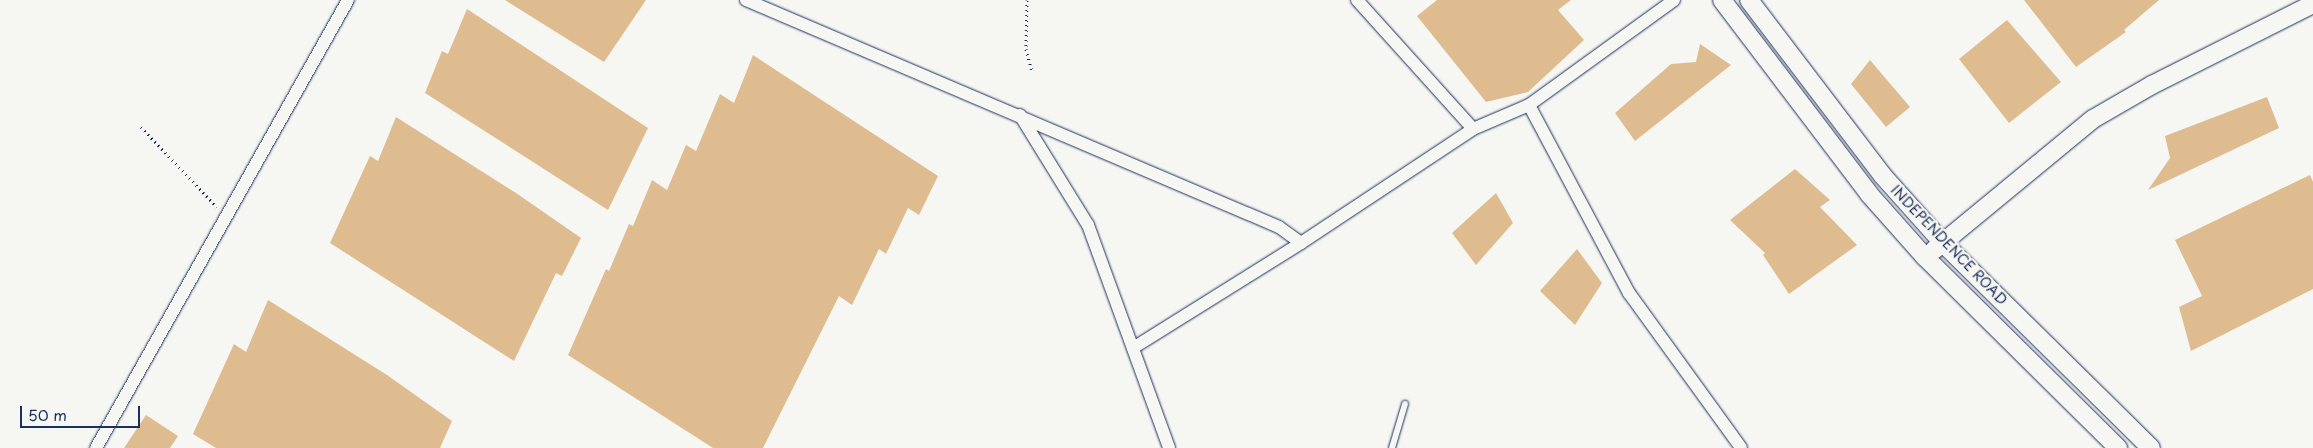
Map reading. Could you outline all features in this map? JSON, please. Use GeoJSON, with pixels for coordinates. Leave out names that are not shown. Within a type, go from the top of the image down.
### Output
{"type":"FeatureCollection","features":[{"type":"Feature","properties":{"kind":"main road","name":"INDEPENDENCE ROAD"},"geometry":{"type":"LineString","coordinates":[[1722,0],[1869,194],[1925,257],[2118,448]]}},
{"type":"Feature","properties":{"kind":"main road","name":"INDEPENDENCE ROAD"},"geometry":{"type":"LineString","coordinates":[[1749,0],[1883,176],[1942,243],[2151,448]]}},
{"type":"Feature","properties":{"kind":"main road"},"geometry":{"type":"LineString","coordinates":[[1925,257],[2093,119],[2152,85],[2313,2]]}},
{"type":"Feature","properties":{"kind":"street"},"geometry":{"type":"LineString","coordinates":[[96,448],[348,0]]}},
{"type":"Feature","properties":{"kind":"street"},"geometry":{"type":"LineString","coordinates":[[746,0],[1020,115],[1279,227],[1301,243]]}},
{"type":"Feature","properties":{"kind":"street"},"geometry":{"type":"LineString","coordinates":[[1357,0],[1473,129]]}},
{"type":"Feature","properties":{"kind":"street"},"geometry":{"type":"LineString","coordinates":[[1133,348],[1301,243],[1473,129],[1529,105],[1674,0]]}},
{"type":"Feature","properties":{"kind":"street"},"geometry":{"type":"LineString","coordinates":[[1529,105],[1629,293],[1741,448]]}},
{"type":"Feature","properties":{"kind":"street"},"geometry":{"type":"LineString","coordinates":[[1020,115],[1088,225],[1169,448]]}},
{"type":"Feature","properties":{"kind":"lane"},"geometry":{"type":"LineString","coordinates":[[1392,448],[1405,404]]}},
{"type":"Feature","properties":{"kind":"path"},"geometry":{"type":"LineString","coordinates":[[1026,0],[1026,49],[1032,72]]}},
{"type":"Feature","properties":{"kind":"path"},"geometry":{"type":"LineString","coordinates":[[141,127],[226,217]]}},
{"type":"Feature","properties":{"kind":"building"},"geometry":{"type":"Polygon","coordinates":[[[505,0],[646,0],[604,62],[505,0]]]}},
{"type":"Feature","properties":{"kind":"building"},"geometry":{"type":"Polygon","coordinates":[[[1437,0],[1571,0],[1558,10],[1584,40],[1528,92],[1486,102],[1417,16],[1437,0]]]}},
{"type":"Feature","properties":{"kind":"building"},"geometry":{"type":"Polygon","coordinates":[[[2024,0],[2159,0],[2124,30],[2126,32],[2076,67],[2024,0]]]}},
{"type":"Feature","properties":{"kind":"building"},"geometry":{"type":"Polygon","coordinates":[[[467,9],[648,128],[608,210],[425,93],[442,51],[448,54],[467,9]]]}},
{"type":"Feature","properties":{"kind":"building"},"geometry":{"type":"Polygon","coordinates":[[[2007,20],[2061,82],[2009,123],[1959,59],[2007,20]]]}},
{"type":"Feature","properties":{"kind":"building"},"geometry":{"type":"Polygon","coordinates":[[[1700,44],[1731,65],[1635,141],[1615,113],[1671,64],[1696,62],[1700,44]]]}},
{"type":"Feature","properties":{"kind":"building"},"geometry":{"type":"Polygon","coordinates":[[[753,55],[938,176],[919,215],[908,208],[886,254],[879,249],[852,305],[839,296],[763,448],[713,448],[568,355],[606,269],[609,271],[629,224],[633,226],[652,180],[667,190],[686,145],[696,151],[720,94],[734,103],[753,55]]]}},
{"type":"Feature","properties":{"kind":"building"},"geometry":{"type":"Polygon","coordinates":[[[1870,60],[1910,107],[1886,127],[1851,84],[1870,60]]]}},
{"type":"Feature","properties":{"kind":"building"},"geometry":{"type":"Polygon","coordinates":[[[2267,97],[2279,128],[2148,190],[2170,158],[2165,136],[2267,97]]]}},
{"type":"Feature","properties":{"kind":"building"},"geometry":{"type":"Polygon","coordinates":[[[396,117],[516,193],[581,238],[562,276],[556,273],[514,361],[330,243],[370,156],[378,161],[396,117]]]}},
{"type":"Feature","properties":{"kind":"building"},"geometry":{"type":"Polygon","coordinates":[[[1795,169],[1830,200],[1820,207],[1857,245],[1789,294],[1763,255],[1765,253],[1730,220],[1795,169]]]}},
{"type":"Feature","properties":{"kind":"building"},"geometry":{"type":"Polygon","coordinates":[[[2310,175],[2313,182],[2313,289],[2191,351],[2179,307],[2202,296],[2175,240],[2310,175]]]}},
{"type":"Feature","properties":{"kind":"building"},"geometry":{"type":"Polygon","coordinates":[[[1496,193],[1513,223],[1476,265],[1452,233],[1496,193]]]}},
{"type":"Feature","properties":{"kind":"building"},"geometry":{"type":"Polygon","coordinates":[[[1577,249],[1602,283],[1575,325],[1540,291],[1577,249]]]}},
{"type":"Feature","properties":{"kind":"building"},"geometry":{"type":"Polygon","coordinates":[[[268,300],[387,375],[452,421],[440,448],[216,448],[193,434],[234,344],[246,352],[268,300]]]}},
{"type":"Feature","properties":{"kind":"building"},"geometry":{"type":"Polygon","coordinates":[[[146,415],[178,436],[170,448],[124,448],[146,415]]]}}]}
